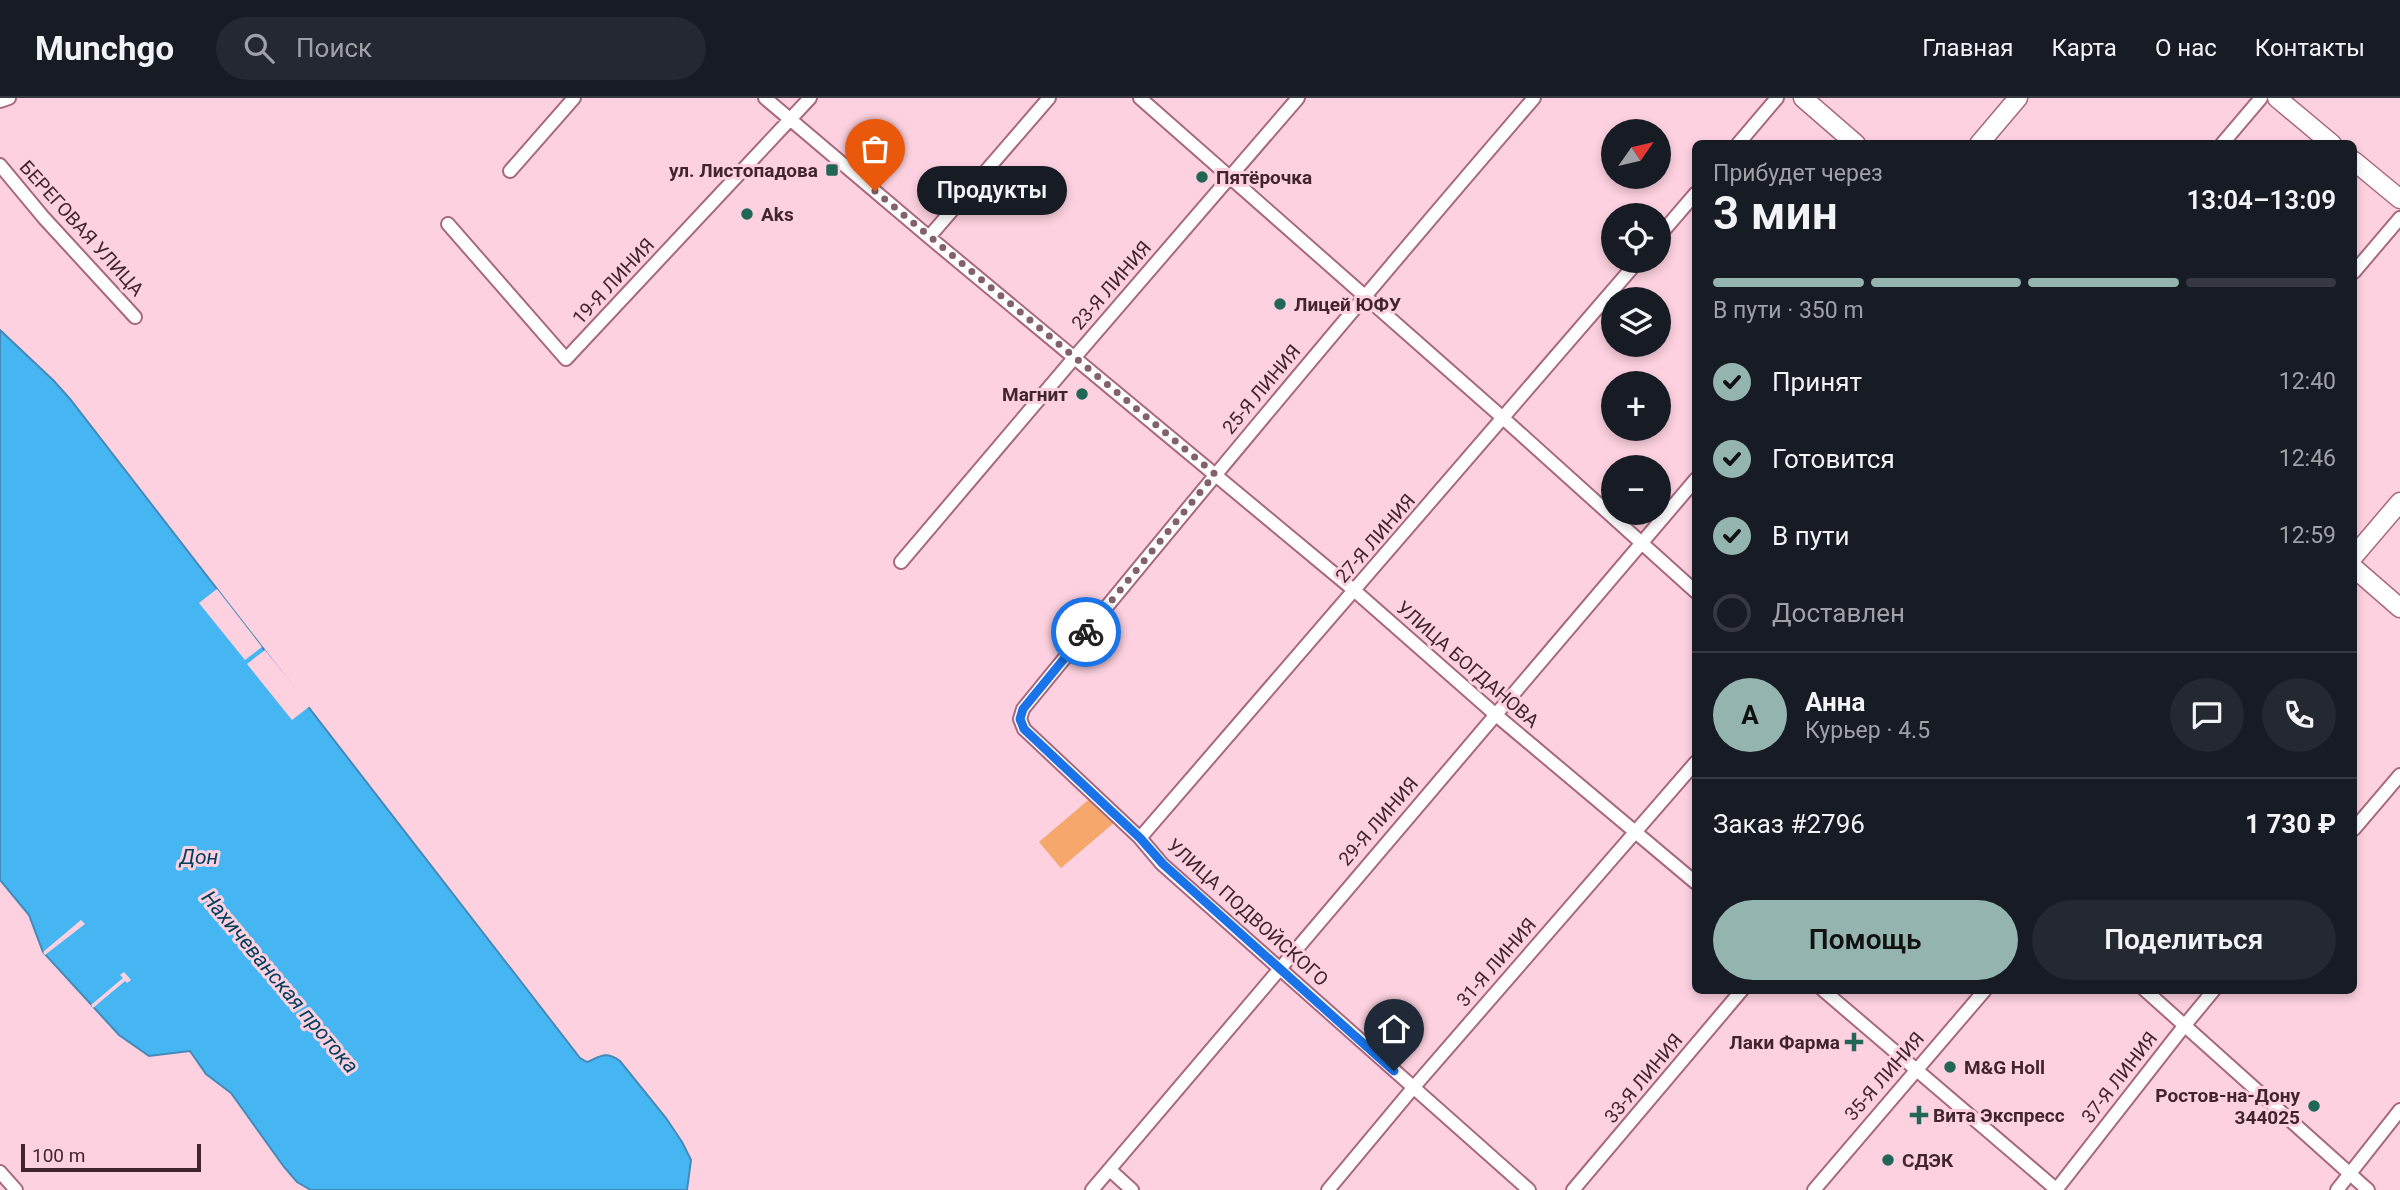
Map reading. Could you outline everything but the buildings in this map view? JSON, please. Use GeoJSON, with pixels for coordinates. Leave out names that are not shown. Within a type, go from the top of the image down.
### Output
{"type":"FeatureCollection","features":[{"type":"Feature","properties":{"kind":"street"},"geometry":{"type":"LineString","coordinates":[[0,102],[9,98]]}},
{"type":"Feature","properties":{"kind":"street"},"geometry":{"type":"LineString","coordinates":[[510,171],[574,98]]}},
{"type":"Feature","properties":{"kind":"street","name":"УЛИЦА БОГДАНОВА"},"geometry":{"type":"LineString","coordinates":[[765,98],[1355,591],[1496,715],[1692,880]]}},
{"type":"Feature","properties":{"kind":"street","name":"19-Я ЛИНИЯ"},"geometry":{"type":"LineString","coordinates":[[448,224],[566,359],[810,98]]}},
{"type":"Feature","properties":{"kind":"street"},"geometry":{"type":"LineString","coordinates":[[929,237],[1049,98]]}},
{"type":"Feature","properties":{"kind":"street"},"geometry":{"type":"LineString","coordinates":[[1140,98],[1692,588]]}},
{"type":"Feature","properties":{"kind":"street","name":"23-Я ЛИНИЯ"},"geometry":{"type":"LineString","coordinates":[[901,562],[1298,98]]}},
{"type":"Feature","properties":{"kind":"street","name":"25-Я ЛИНИЯ"},"geometry":{"type":"LineString","coordinates":[[1023,709],[1364,295],[1534,98]]}},
{"type":"Feature","properties":{"kind":"street"},"geometry":{"type":"LineString","coordinates":[[1741,140],[1777,98]]}},
{"type":"Feature","properties":{"kind":"street"},"geometry":{"type":"LineString","coordinates":[[1803,98],[1851,140]]}},
{"type":"Feature","properties":{"kind":"street"},"geometry":{"type":"LineString","coordinates":[[1982,140],[2018,98]]}},
{"type":"Feature","properties":{"kind":"street"},"geometry":{"type":"LineString","coordinates":[[2225,140],[2261,98]]}},
{"type":"Feature","properties":{"kind":"street"},"geometry":{"type":"LineString","coordinates":[[2277,98],[2327,140]]}},
{"type":"Feature","properties":{"kind":"street"},"geometry":{"type":"LineString","coordinates":[[2357,163],[2400,199]]}},
{"type":"Feature","properties":{"kind":"street","name":"БЕРЕГОВАЯ УЛИЦА"},"geometry":{"type":"LineString","coordinates":[[0,165],[44,218],[135,317]]}},
{"type":"Feature","properties":{"kind":"street"},"geometry":{"type":"LineString","coordinates":[[1671,222],[1692,198]]}},
{"type":"Feature","properties":{"kind":"street"},"geometry":{"type":"LineString","coordinates":[[2357,268],[2400,218]]}},
{"type":"Feature","properties":{"kind":"street","name":"27-Я ЛИНИЯ"},"geometry":{"type":"LineString","coordinates":[[1140,838],[1628,273]]}},
{"type":"Feature","properties":{"kind":"street","name":"29-Я ЛИНИЯ"},"geometry":{"type":"LineString","coordinates":[[1092,1190],[1692,484]]}},
{"type":"Feature","properties":{"kind":"street"},"geometry":{"type":"LineString","coordinates":[[2357,552],[2400,502]]}},
{"type":"Feature","properties":{"kind":"street"},"geometry":{"type":"LineString","coordinates":[[2357,571],[2400,608]]}},
{"type":"Feature","properties":{"kind":"street","name":"УЛИЦА ПОДВОЙСКОГО"},"geometry":{"type":"LineString","coordinates":[[1023,709],[1020,719],[1024,729],[1140,838],[1163,864],[1529,1190]]}},
{"type":"Feature","properties":{"kind":"street","name":"31-Я ЛИНИЯ"},"geometry":{"type":"LineString","coordinates":[[1328,1190],[1692,767]]}},
{"type":"Feature","properties":{"kind":"street"},"geometry":{"type":"LineString","coordinates":[[2357,825],[2400,775]]}},
{"type":"Feature","properties":{"kind":"street","name":"33-Я ЛИНИЯ"},"geometry":{"type":"LineString","coordinates":[[1573,1190],[1739,994]]}},
{"type":"Feature","properties":{"kind":"street"},"geometry":{"type":"LineString","coordinates":[[1828,994],[2057,1190]]}},
{"type":"Feature","properties":{"kind":"street","name":"35-Я ЛИНИЯ"},"geometry":{"type":"LineString","coordinates":[[1814,1190],[1982,994]]}},
{"type":"Feature","properties":{"kind":"street"},"geometry":{"type":"LineString","coordinates":[[2150,994],[2368,1190]]}},
{"type":"Feature","properties":{"kind":"street","name":"37-Я ЛИНИЯ"},"geometry":{"type":"LineString","coordinates":[[2057,1190],[2211,994]]}},
{"type":"Feature","properties":{"kind":"street"},"geometry":{"type":"LineString","coordinates":[[2337,1190],[2400,1110]]}},
{"type":"Feature","properties":{"kind":"street"},"geometry":{"type":"LineString","coordinates":[[1110,1170],[1132,1190]]}},
{"type":"Feature","properties":{"kind":"street"},"geometry":{"type":"LineString","coordinates":[[0,1172],[16,1190]]}},
{"type":"Feature","properties":{"kind":"shaded area"},"geometry":{"type":"Polygon","coordinates":[[[1093,796],[1115,822],[1061,868],[1039,842],[1093,796]]]}},
{"type":"Feature","properties":{"kind":"water","name":"Дон"},"geometry":{"type":"Polygon","coordinates":[[[0,330],[70,399],[580,1058],[587,1062],[607,1055],[620,1061],[666,1118],[691,1160],[687,1190],[311,1190],[297,1182],[231,1093],[206,1074],[190,1051],[149,1056],[119,1035],[43,952],[29,915],[0,880],[0,330]]]}},
{"type":"Feature","properties":{"kind":"pier"},"geometry":{"type":"Polygon","coordinates":[[[217,589],[262,647],[245,660],[199,603],[217,589]]]}},
{"type":"Feature","properties":{"kind":"pier"},"geometry":{"type":"Polygon","coordinates":[[[265,650],[310,706],[292,720],[247,664],[265,650]]]}},
{"type":"Feature","properties":{"kind":"pier"},"geometry":{"type":"Polygon","coordinates":[[[81,920],[85,924],[45,955],[43,952],[81,920]]]}},
{"type":"Feature","properties":{"kind":"pier"},"geometry":{"type":"Polygon","coordinates":[[[124,972],[131,980],[127,983],[125,981],[93,1008],[91,1005],[123,978],[120,975],[124,972]]]}},
{"type":"Feature","properties":{"kind":"way so far"},"geometry":{"type":"LineString","coordinates":[[875,191],[1215,474],[1086,632]]}},
{"type":"Feature","properties":{"kind":"place","name":"ул. Листопадова"},"geometry":{"type":"Point","coordinates":[832,170]}},
{"type":"Feature","properties":{"kind":"place","name":"Пятёрочка"},"geometry":{"type":"Point","coordinates":[1202,177]}},
{"type":"Feature","properties":{"kind":"place","name":"Продукты"},"geometry":{"type":"Point","coordinates":[875,191]}},
{"type":"Feature","properties":{"kind":"place","name":"Aks"},"geometry":{"type":"Point","coordinates":[747,214]}},
{"type":"Feature","properties":{"kind":"place","name":"Лицей ЮФУ"},"geometry":{"type":"Point","coordinates":[1280,304]}},
{"type":"Feature","properties":{"kind":"place","name":"Магнит"},"geometry":{"type":"Point","coordinates":[1082,394]}},
{"type":"Feature","properties":{"kind":"place","name":"Лаки Фарма"},"geometry":{"type":"Point","coordinates":[1854,1042]}},
{"type":"Feature","properties":{"kind":"place","name":"M&G Holl"},"geometry":{"type":"Point","coordinates":[1950,1067]}},
{"type":"Feature","properties":{"kind":"place","name":"Ростов-на-Дону 344025"},"geometry":{"type":"Point","coordinates":[2314,1106]}},
{"type":"Feature","properties":{"kind":"place","name":"Вита Экспресс"},"geometry":{"type":"Point","coordinates":[1919,1115]}},
{"type":"Feature","properties":{"kind":"place","name":"СДЭК"},"geometry":{"type":"Point","coordinates":[1888,1160]}},
{"type":"Feature","properties":{"kind":"route"},"geometry":{"type":"LineString","coordinates":[[1086,632],[1023,709],[1020,719],[1024,729],[1140,838],[1163,864],[1394,1071]]}},
{"type":"Feature","properties":{"kind":"water label","name":"Нахичеванская протока"},"geometry":{"type":"Point","coordinates":[280,982]}}]}
